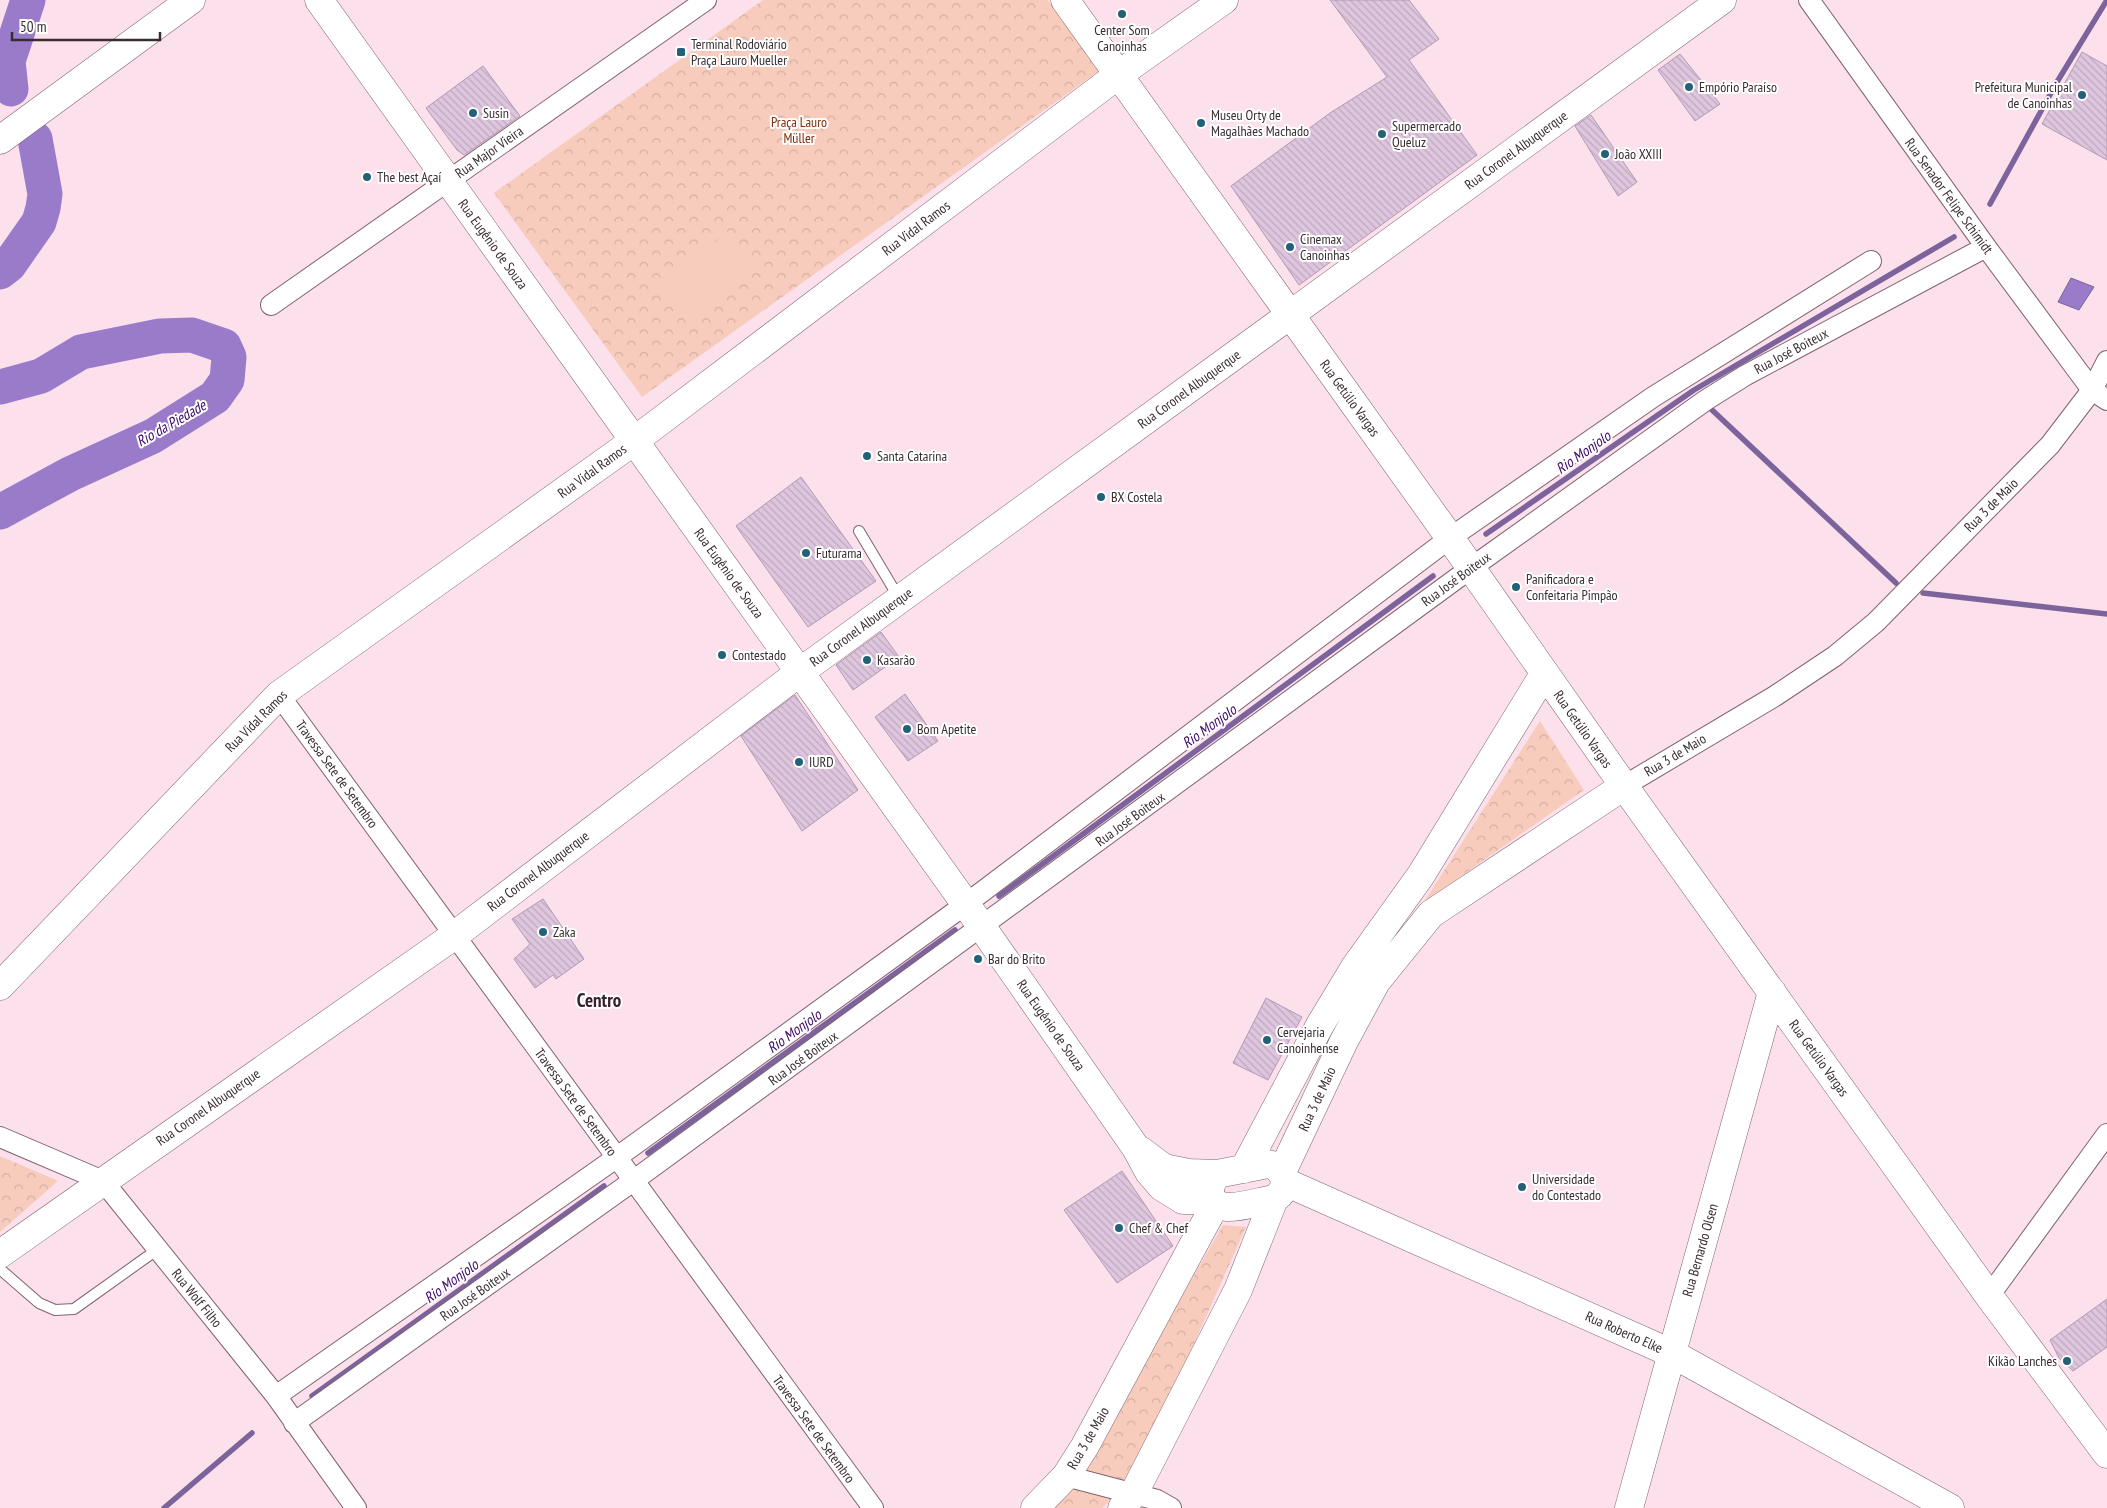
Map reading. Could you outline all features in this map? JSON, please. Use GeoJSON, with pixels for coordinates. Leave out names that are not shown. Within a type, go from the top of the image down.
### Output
{"type":"FeatureCollection","features":[{"type":"Feature","properties":{"kind":"street"},"geometry":{"type":"LineString","coordinates":[[0,140],[191,0]]}},
{"type":"Feature","properties":{"kind":"street","name":"Rua Eugênio de Souza"},"geometry":{"type":"LineString","coordinates":[[319,0],[966,904],[1136,1148],[1149,1172],[1162,1187],[1183,1200],[1214,1202],[1228,1208],[1280,1184]]}},
{"type":"Feature","properties":{"kind":"street","name":"Rua Major Vieira"},"geometry":{"type":"LineString","coordinates":[[271,305],[706,0]]}},
{"type":"Feature","properties":{"kind":"street","name":"Rua Getúlio Vargas"},"geometry":{"type":"LineString","coordinates":[[1065,0],[1989,1296],[2107,1454]]}},
{"type":"Feature","properties":{"kind":"street","name":"Rua Vidal Ramos"},"geometry":{"type":"LineString","coordinates":[[0,986],[279,695],[634,441],[1118,74],[1224,0]]}},
{"type":"Feature","properties":{"kind":"street","name":"Rua Coronel Albuquerque"},"geometry":{"type":"LineString","coordinates":[[0,1254],[455,934],[800,672],[1722,0]]}},
{"type":"Feature","properties":{"kind":"street","name":"Rua Senador Felipe Schimidt"},"geometry":{"type":"LineString","coordinates":[[1809,0],[1986,247],[2100,395]]}},
{"type":"Feature","properties":{"kind":"street","name":"Rua José Boiteux"},"geometry":{"type":"LineString","coordinates":[[294,1423],[633,1181],[1471,568],[1706,400],[1746,376],[1986,247]]}},
{"type":"Feature","properties":{"kind":"street","name":"Rua José Boiteux"},"geometry":{"type":"LineString","coordinates":[[276,1396],[616,1158],[966,904],[1450,538],[1653,398],[1871,260]]}},
{"type":"Feature","properties":{"kind":"street","name":"Rua 3 de Maio"},"geometry":{"type":"LineString","coordinates":[[1128,1501],[1238,1290],[1280,1184],[1344,1041],[1376,982],[1431,914],[1624,786],[1775,696],[1835,656],[1869,628],[2100,395],[2107,361]]}},
{"type":"Feature","properties":{"kind":"street"},"geometry":{"type":"LineString","coordinates":[[1244,1169],[1320,1025],[1355,967],[1410,890],[1544,674]]}},
{"type":"Feature","properties":{"kind":"street","name":"Travessa Sete de Setembro"},"geometry":{"type":"LineString","coordinates":[[279,695],[873,1508]]}},
{"type":"Feature","properties":{"kind":"street"},"geometry":{"type":"LineString","coordinates":[[1410,890],[1431,914]]}},
{"type":"Feature","properties":{"kind":"street","name":"Rua Bernardo Olsen"},"geometry":{"type":"LineString","coordinates":[[1630,1508],[1772,992]]}},
{"type":"Feature","properties":{"kind":"street"},"geometry":{"type":"LineString","coordinates":[[1290,1082],[1319,1095]]}},
{"type":"Feature","properties":{"kind":"street"},"geometry":{"type":"LineString","coordinates":[[1989,1296],[2107,1134]]}},
{"type":"Feature","properties":{"kind":"street","name":"Rua Wolf Filho"},"geometry":{"type":"LineString","coordinates":[[0,1137],[103,1181],[276,1396],[356,1508]]}},
{"type":"Feature","properties":{"kind":"street","name":"Rua Eugênio de Souza"},"geometry":{"type":"LineString","coordinates":[[1136,1148],[1164,1168],[1189,1173],[1217,1174],[1244,1169]]}},
{"type":"Feature","properties":{"kind":"street","name":"Rua Roberto Elke"},"geometry":{"type":"LineString","coordinates":[[1244,1169],[1268,1164],[1276,1166],[1280,1184],[1672,1353],[1950,1508]]}},
{"type":"Feature","properties":{"kind":"street"},"geometry":{"type":"LineString","coordinates":[[1214,1202],[1209,1194],[1209,1184],[1217,1174]]}},
{"type":"Feature","properties":{"kind":"street","name":"Rua 3 de Maio"},"geometry":{"type":"LineString","coordinates":[[1036,1508],[1066,1476],[1085,1446],[1214,1202]]}},
{"type":"Feature","properties":{"kind":"street"},"geometry":{"type":"LineString","coordinates":[[1066,1476],[1128,1501],[1157,1500],[1172,1508]]}},
{"type":"Feature","properties":{"kind":"lane"},"geometry":{"type":"LineString","coordinates":[[859,531],[900,599]]}},
{"type":"Feature","properties":{"kind":"lane"},"geometry":{"type":"LineString","coordinates":[[0,1269],[39,1303],[55,1310],[74,1309],[158,1249]]}},
{"type":"Feature","properties":{"kind":"green space","name":"Praça Lauro Müller"},"geometry":{"type":"Polygon","coordinates":[[[763,0],[1048,0],[1099,71],[642,397],[494,193],[763,0]]]}},
{"type":"Feature","properties":{"kind":"green space"},"geometry":{"type":"Polygon","coordinates":[[[729,231],[758,269],[685,320],[660,286],[729,231]]]}},
{"type":"Feature","properties":{"kind":"green space"},"geometry":{"type":"Polygon","coordinates":[[[1540,721],[1584,790],[1424,902],[1540,721]]]}},
{"type":"Feature","properties":{"kind":"green space"},"geometry":{"type":"Polygon","coordinates":[[[0,1156],[58,1181],[0,1232],[0,1156]]]}},
{"type":"Feature","properties":{"kind":"green space"},"geometry":{"type":"Polygon","coordinates":[[[1223,1225],[1246,1227],[1134,1478],[1102,1508],[1043,1508],[1101,1437],[1223,1225]]]}},
{"type":"Feature","properties":{"kind":"shaded area"},"geometry":{"type":"Polygon","coordinates":[[[2071,278],[2094,287],[2079,310],[2058,302],[2071,278]]]}},
{"type":"Feature","properties":{"kind":"building","name":"Supermercado Queluz"},"geometry":{"type":"Polygon","coordinates":[[[1330,0],[1409,0],[1439,39],[1409,60],[1477,155],[1299,285],[1231,186],[1330,113],[1387,77],[1330,0]]]}},
{"type":"Feature","properties":{"kind":"building","name":"Prefeitura Municipal de Canoinhas"},"geometry":{"type":"Polygon","coordinates":[[[2082,52],[2107,66],[2107,160],[2042,124],[2082,52]]]}},
{"type":"Feature","properties":{"kind":"building","name":"Empório Paraíso"},"geometry":{"type":"Polygon","coordinates":[[[1680,54],[1720,104],[1695,121],[1658,70],[1680,54]]]}},
{"type":"Feature","properties":{"kind":"building","name":"Susin"},"geometry":{"type":"Polygon","coordinates":[[[483,66],[520,116],[464,155],[457,150],[426,108],[483,66]]]}},
{"type":"Feature","properties":{"kind":"building","name":"João XXIII"},"geometry":{"type":"Polygon","coordinates":[[[1591,115],[1637,182],[1618,196],[1575,126],[1591,115]]]}},
{"type":"Feature","properties":{"kind":"building","name":"Futurama"},"geometry":{"type":"Polygon","coordinates":[[[801,477],[876,581],[808,627],[736,526],[801,477]]]}},
{"type":"Feature","properties":{"kind":"building","name":"Kasarão"},"geometry":{"type":"Polygon","coordinates":[[[881,632],[899,657],[853,690],[836,665],[881,632]]]}},
{"type":"Feature","properties":{"kind":"building","name":"Bom Apetite"},"geometry":{"type":"Polygon","coordinates":[[[905,694],[938,741],[908,761],[875,717],[905,694]]]}},
{"type":"Feature","properties":{"kind":"building","name":"IURD"},"geometry":{"type":"Polygon","coordinates":[[[795,695],[858,790],[802,831],[741,736],[795,695]]]}},
{"type":"Feature","properties":{"kind":"building","name":"Zaka"},"geometry":{"type":"Polygon","coordinates":[[[543,899],[584,959],[556,979],[553,975],[535,988],[514,959],[530,944],[512,919],[543,899]]]}},
{"type":"Feature","properties":{"kind":"building","name":"Cervejaria Canoinhense"},"geometry":{"type":"Polygon","coordinates":[[[1266,998],[1302,1017],[1268,1080],[1233,1063],[1266,998]]]}},
{"type":"Feature","properties":{"kind":"building","name":"Chef & Chef"},"geometry":{"type":"Polygon","coordinates":[[[1122,1171],[1173,1246],[1117,1283],[1064,1210],[1122,1171]]]}},
{"type":"Feature","properties":{"kind":"building"},"geometry":{"type":"Polygon","coordinates":[[[2107,1299],[2107,1347],[2073,1371],[2059,1358],[2050,1340],[2107,1299]]]}},
{"type":"Feature","properties":{"kind":"waterway","name":"Rio da Piedade"},"geometry":{"type":"LineString","coordinates":[[11,89],[8,61],[28,0]]}},
{"type":"Feature","properties":{"kind":"waterway"},"geometry":{"type":"LineString","coordinates":[[1990,204],[2057,82],[2107,0]]}},
{"type":"Feature","properties":{"kind":"waterway","name":"Rio da Piedade"},"geometry":{"type":"LineString","coordinates":[[0,272],[9,265],[39,222],[43,208],[45,194],[35,139]]}},
{"type":"Feature","properties":{"kind":"waterway"},"geometry":{"type":"LineString","coordinates":[[1486,534],[1694,390],[1954,237]]}},
{"type":"Feature","properties":{"kind":"waterway","name":"Rio da Piedade"},"geometry":{"type":"LineString","coordinates":[[0,387],[41,376],[81,352],[160,336],[192,335],[224,346],[229,357],[227,380],[215,397],[153,436],[70,474],[0,512]]}},
{"type":"Feature","properties":{"kind":"waterway"},"geometry":{"type":"LineString","coordinates":[[1711,409],[1896,583]]}},
{"type":"Feature","properties":{"kind":"waterway","name":"Rio Monjolo"},"geometry":{"type":"LineString","coordinates":[[999,896],[1433,576]]}},
{"type":"Feature","properties":{"kind":"waterway"},"geometry":{"type":"LineString","coordinates":[[1923,593],[2107,614]]}},
{"type":"Feature","properties":{"kind":"waterway","name":"Rio Monjolo"},"geometry":{"type":"LineString","coordinates":[[648,1153],[955,930]]}},
{"type":"Feature","properties":{"kind":"waterway","name":"Rio Monjolo"},"geometry":{"type":"LineString","coordinates":[[312,1396],[604,1186]]}},
{"type":"Feature","properties":{"kind":"waterway","name":"Rio Monjolo"},"geometry":{"type":"LineString","coordinates":[[164,1508],[252,1433]]}},
{"type":"Feature","properties":{"kind":"place","name":"Center Som Canoinhas"},"geometry":{"type":"Point","coordinates":[1122,14]}},
{"type":"Feature","properties":{"kind":"place","name":"Terminal Rodoviário Praça Lauro Mueller"},"geometry":{"type":"Point","coordinates":[681,52]}},
{"type":"Feature","properties":{"kind":"place","name":"Empório Paraíso"},"geometry":{"type":"Point","coordinates":[1689,87]}},
{"type":"Feature","properties":{"kind":"place","name":"Prefeitura Municipal de Canoinhas"},"geometry":{"type":"Point","coordinates":[2082,95]}},
{"type":"Feature","properties":{"kind":"place","name":"Susin"},"geometry":{"type":"Point","coordinates":[473,113]}},
{"type":"Feature","properties":{"kind":"place","name":"Museu Orty de Magalhães Machado"},"geometry":{"type":"Point","coordinates":[1201,123]}},
{"type":"Feature","properties":{"kind":"place","name":"Supermercado Queluz"},"geometry":{"type":"Point","coordinates":[1382,134]}},
{"type":"Feature","properties":{"kind":"place","name":"João XXIII"},"geometry":{"type":"Point","coordinates":[1605,154]}},
{"type":"Feature","properties":{"kind":"place","name":"The best Açaí"},"geometry":{"type":"Point","coordinates":[367,177]}},
{"type":"Feature","properties":{"kind":"place","name":"Cinemax Canoinhas"},"geometry":{"type":"Point","coordinates":[1290,247]}},
{"type":"Feature","properties":{"kind":"place","name":"Santa Catarina"},"geometry":{"type":"Point","coordinates":[867,456]}},
{"type":"Feature","properties":{"kind":"place","name":"BX Costela"},"geometry":{"type":"Point","coordinates":[1101,497]}},
{"type":"Feature","properties":{"kind":"place","name":"Futurama"},"geometry":{"type":"Point","coordinates":[806,553]}},
{"type":"Feature","properties":{"kind":"place","name":"Panificadora e Confeitaria Pimpão"},"geometry":{"type":"Point","coordinates":[1516,587]}},
{"type":"Feature","properties":{"kind":"place","name":"Contestado"},"geometry":{"type":"Point","coordinates":[722,655]}},
{"type":"Feature","properties":{"kind":"place","name":"Kasarão"},"geometry":{"type":"Point","coordinates":[867,660]}},
{"type":"Feature","properties":{"kind":"place","name":"Bom Apetite"},"geometry":{"type":"Point","coordinates":[907,729]}},
{"type":"Feature","properties":{"kind":"place","name":"IURD"},"geometry":{"type":"Point","coordinates":[799,762]}},
{"type":"Feature","properties":{"kind":"place","name":"Zaka"},"geometry":{"type":"Point","coordinates":[543,932]}},
{"type":"Feature","properties":{"kind":"place","name":"Bar do Brito"},"geometry":{"type":"Point","coordinates":[978,959]}},
{"type":"Feature","properties":{"kind":"place","name":"Cervejaria Canoinhense"},"geometry":{"type":"Point","coordinates":[1267,1040]}},
{"type":"Feature","properties":{"kind":"place","name":"Universidade do Contestado"},"geometry":{"type":"Point","coordinates":[1522,1187]}},
{"type":"Feature","properties":{"kind":"place","name":"Chef & Chef"},"geometry":{"type":"Point","coordinates":[1119,1228]}},
{"type":"Feature","properties":{"kind":"place","name":"Kikão Lanches"},"geometry":{"type":"Point","coordinates":[2067,1361]}},
{"type":"Feature","properties":{"kind":"district","name":"Centro"},"geometry":{"type":"Point","coordinates":[599,1000]}}]}
